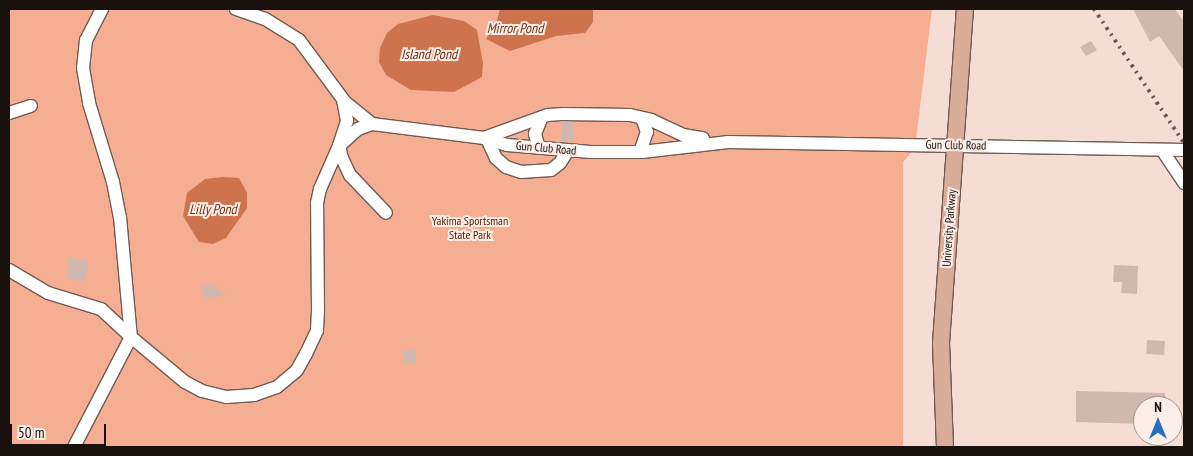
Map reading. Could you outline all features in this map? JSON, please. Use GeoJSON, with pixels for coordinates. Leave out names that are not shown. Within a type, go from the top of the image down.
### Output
{"type":"FeatureCollection","features":[{"type":"Feature","properties":{"kind":"main road","name":"University Parkway"},"geometry":{"type":"LineString","coordinates":[[945,447],[941,343],[965,9]]}},
{"type":"Feature","properties":{"kind":"street"},"geometry":{"type":"LineString","coordinates":[[74,447],[131,337],[120,217],[113,182],[89,104],[83,68],[86,40],[102,9]]}},
{"type":"Feature","properties":{"kind":"street"},"geometry":{"type":"LineString","coordinates":[[236,9],[265,19],[299,40],[343,100],[372,124],[358,130],[339,146]]}},
{"type":"Feature","properties":{"kind":"street"},"geometry":{"type":"LineString","coordinates":[[9,270],[48,294],[101,309],[185,382],[202,391],[226,397],[254,395],[277,387],[297,370],[317,330],[317,203],[346,128],[343,100]]}},
{"type":"Feature","properties":{"kind":"street"},"geometry":{"type":"LineString","coordinates":[[9,113],[32,106]]}},
{"type":"Feature","properties":{"kind":"street","name":"Gun Club Road"},"geometry":{"type":"LineString","coordinates":[[486,138],[542,117],[564,114],[642,118],[683,135],[728,142]]}},
{"type":"Feature","properties":{"kind":"street"},"geometry":{"type":"LineString","coordinates":[[539,148],[536,129],[542,117]]}},
{"type":"Feature","properties":{"kind":"street"},"geometry":{"type":"LineString","coordinates":[[640,152],[647,132],[642,118]]}},
{"type":"Feature","properties":{"kind":"street","name":"Gun Club Road"},"geometry":{"type":"LineString","coordinates":[[372,124],[486,138],[507,145],[568,150],[640,152],[728,142],[1184,150]]}},
{"type":"Feature","properties":{"kind":"street"},"geometry":{"type":"LineString","coordinates":[[486,138],[496,158],[506,167],[521,172],[551,170],[568,150]]}},
{"type":"Feature","properties":{"kind":"street"},"geometry":{"type":"LineString","coordinates":[[339,146],[350,175],[386,213]]}},
{"type":"Feature","properties":{"kind":"street"},"geometry":{"type":"LineString","coordinates":[[1162,150],[1184,183]]}},
{"type":"Feature","properties":{"kind":"green space","name":"Yakima Sportsman State Park"},"geometry":{"type":"Polygon","coordinates":[[[9,9],[932,9],[915,148],[903,162],[903,447],[9,447],[9,9]]]}},
{"type":"Feature","properties":{"kind":"water","name":"Mirror Pond"},"geometry":{"type":"Polygon","coordinates":[[[500,9],[593,9],[593,22],[585,33],[556,36],[510,51],[486,39],[496,24],[500,9]]]}},
{"type":"Feature","properties":{"kind":"water","name":"Island Pond"},"geometry":{"type":"Polygon","coordinates":[[[433,15],[464,21],[477,30],[483,63],[482,77],[454,92],[411,90],[386,75],[379,62],[380,48],[387,33],[398,24],[433,15]]]}},
{"type":"Feature","properties":{"kind":"water","name":"Lilly Pond"},"geometry":{"type":"Polygon","coordinates":[[[239,178],[247,193],[247,208],[226,238],[213,244],[199,242],[183,216],[187,193],[205,179],[239,178]]]}},
{"type":"Feature","properties":{"kind":"building"},"geometry":{"type":"Polygon","coordinates":[[[1133,9],[1175,9],[1184,22],[1184,71],[1159,36],[1150,42],[1133,9]]]}},
{"type":"Feature","properties":{"kind":"building"},"geometry":{"type":"Polygon","coordinates":[[[1091,41],[1097,50],[1086,56],[1080,47],[1091,41]]]}},
{"type":"Feature","properties":{"kind":"building"},"geometry":{"type":"Polygon","coordinates":[[[562,122],[573,122],[573,141],[562,141],[562,122]]]}},
{"type":"Feature","properties":{"kind":"building"},"geometry":{"type":"Polygon","coordinates":[[[69,258],[88,260],[86,281],[67,279],[69,258]]]}},
{"type":"Feature","properties":{"kind":"building"},"geometry":{"type":"Polygon","coordinates":[[[1114,265],[1138,266],[1137,294],[1121,293],[1122,282],[1113,282],[1114,265]]]}},
{"type":"Feature","properties":{"kind":"building"},"geometry":{"type":"Polygon","coordinates":[[[211,284],[226,295],[204,299],[201,287],[211,284]]]}},
{"type":"Feature","properties":{"kind":"building"},"geometry":{"type":"Polygon","coordinates":[[[1147,340],[1165,341],[1164,355],[1146,354],[1147,340]]]}},
{"type":"Feature","properties":{"kind":"building"},"geometry":{"type":"Polygon","coordinates":[[[403,350],[416,350],[416,363],[403,363],[403,350]]]}},
{"type":"Feature","properties":{"kind":"building"},"geometry":{"type":"Polygon","coordinates":[[[1076,391],[1165,393],[1165,396],[1133,396],[1133,424],[1076,422],[1076,391]]]}},
{"type":"Feature","properties":{"kind":"railway"},"geometry":{"type":"LineString","coordinates":[[1094,9],[1184,143]]}}]}
